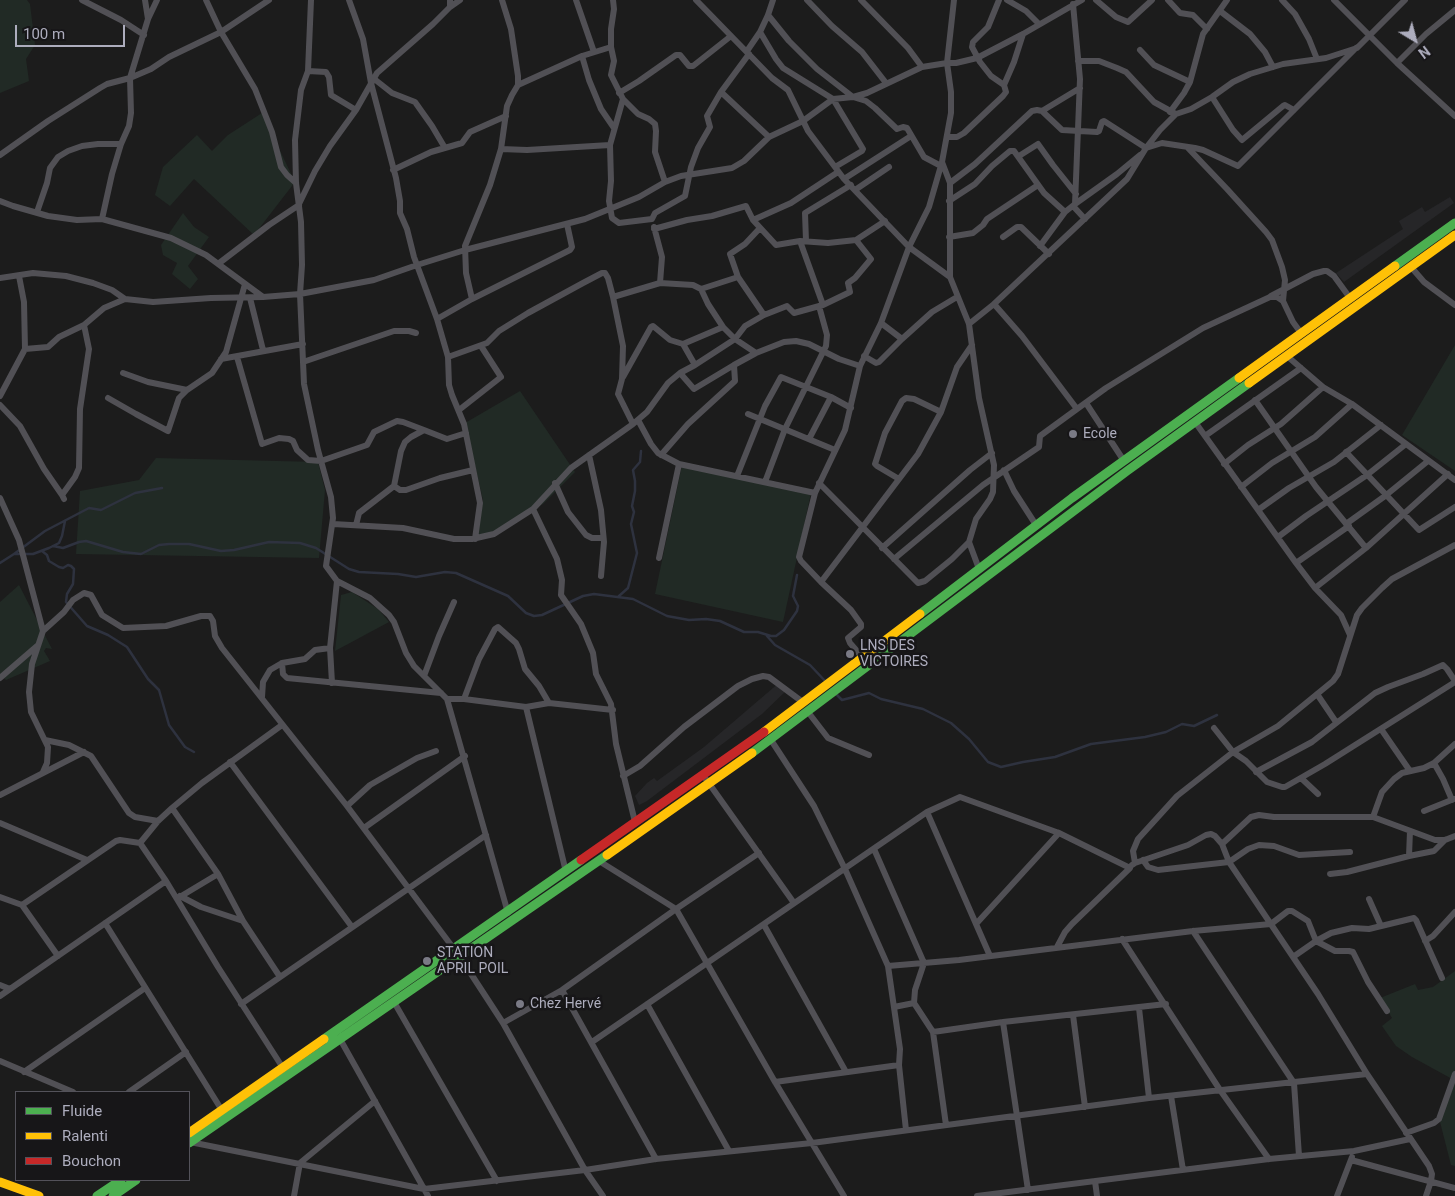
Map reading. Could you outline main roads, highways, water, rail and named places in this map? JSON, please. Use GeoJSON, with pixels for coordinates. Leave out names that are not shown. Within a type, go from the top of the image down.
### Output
{"type":"FeatureCollection","features":[{"type":"Feature","properties":{"kind":"waterway"},"geometry":{"type":"LineString","coordinates":[[619,596],[628,588],[637,553],[631,524],[634,512],[632,506],[635,491],[633,470],[640,462],[641,451]]}},
{"type":"Feature","properties":{"kind":"waterway"},"geometry":{"type":"LineString","coordinates":[[14,554],[45,531],[89,508],[101,510],[135,493],[162,488]]}},
{"type":"Feature","properties":{"kind":"waterway"},"geometry":{"type":"LineString","coordinates":[[0,563],[14,554],[33,554],[59,543],[65,521]]}},
{"type":"Feature","properties":{"kind":"waterway"},"geometry":{"type":"LineString","coordinates":[[53,546],[63,548],[86,541],[123,552],[141,554],[159,545],[169,544],[189,544],[221,551],[269,542],[300,543],[316,548],[349,569],[359,572],[416,577],[445,572],[456,573],[508,596],[526,613],[534,616],[542,615],[583,596],[594,594],[633,599],[667,616],[689,620],[706,619],[720,621],[744,632],[758,632],[771,636],[776,636],[784,630],[797,611],[798,606],[793,596],[797,575]]}},
{"type":"Feature","properties":{"kind":"waterway"},"geometry":{"type":"LineString","coordinates":[[42,551],[47,555],[49,561],[59,567],[63,568],[68,565],[74,569],[73,584],[67,594],[66,602],[87,626],[108,635],[127,647],[148,679],[159,690],[169,725],[185,747],[194,752]]}},
{"type":"Feature","properties":{"kind":"waterway"},"geometry":{"type":"LineString","coordinates":[[767,636],[775,645],[810,665],[827,683]]}},
{"type":"Feature","properties":{"kind":"waterway"},"geometry":{"type":"LineString","coordinates":[[835,693],[842,700],[869,693],[881,699],[923,709],[951,723],[969,739],[988,762],[1001,767],[1055,757],[1091,744],[1145,737],[1166,732],[1182,724],[1194,726],[1217,715]]}},
{"type":"Feature","properties":{"kind":"place","name":"Ecole"},"geometry":{"type":"Point","coordinates":[1073,434]}},
{"type":"Feature","properties":{"kind":"place","name":"LNS DES VICTOIRES"},"geometry":{"type":"Point","coordinates":[850,654]}},
{"type":"Feature","properties":{"kind":"place","name":"STATION APRIL POIL"},"geometry":{"type":"Point","coordinates":[427,961]}},
{"type":"Feature","properties":{"kind":"place","name":"Chez Hervé"},"geometry":{"type":"Point","coordinates":[520,1004]}}]}
